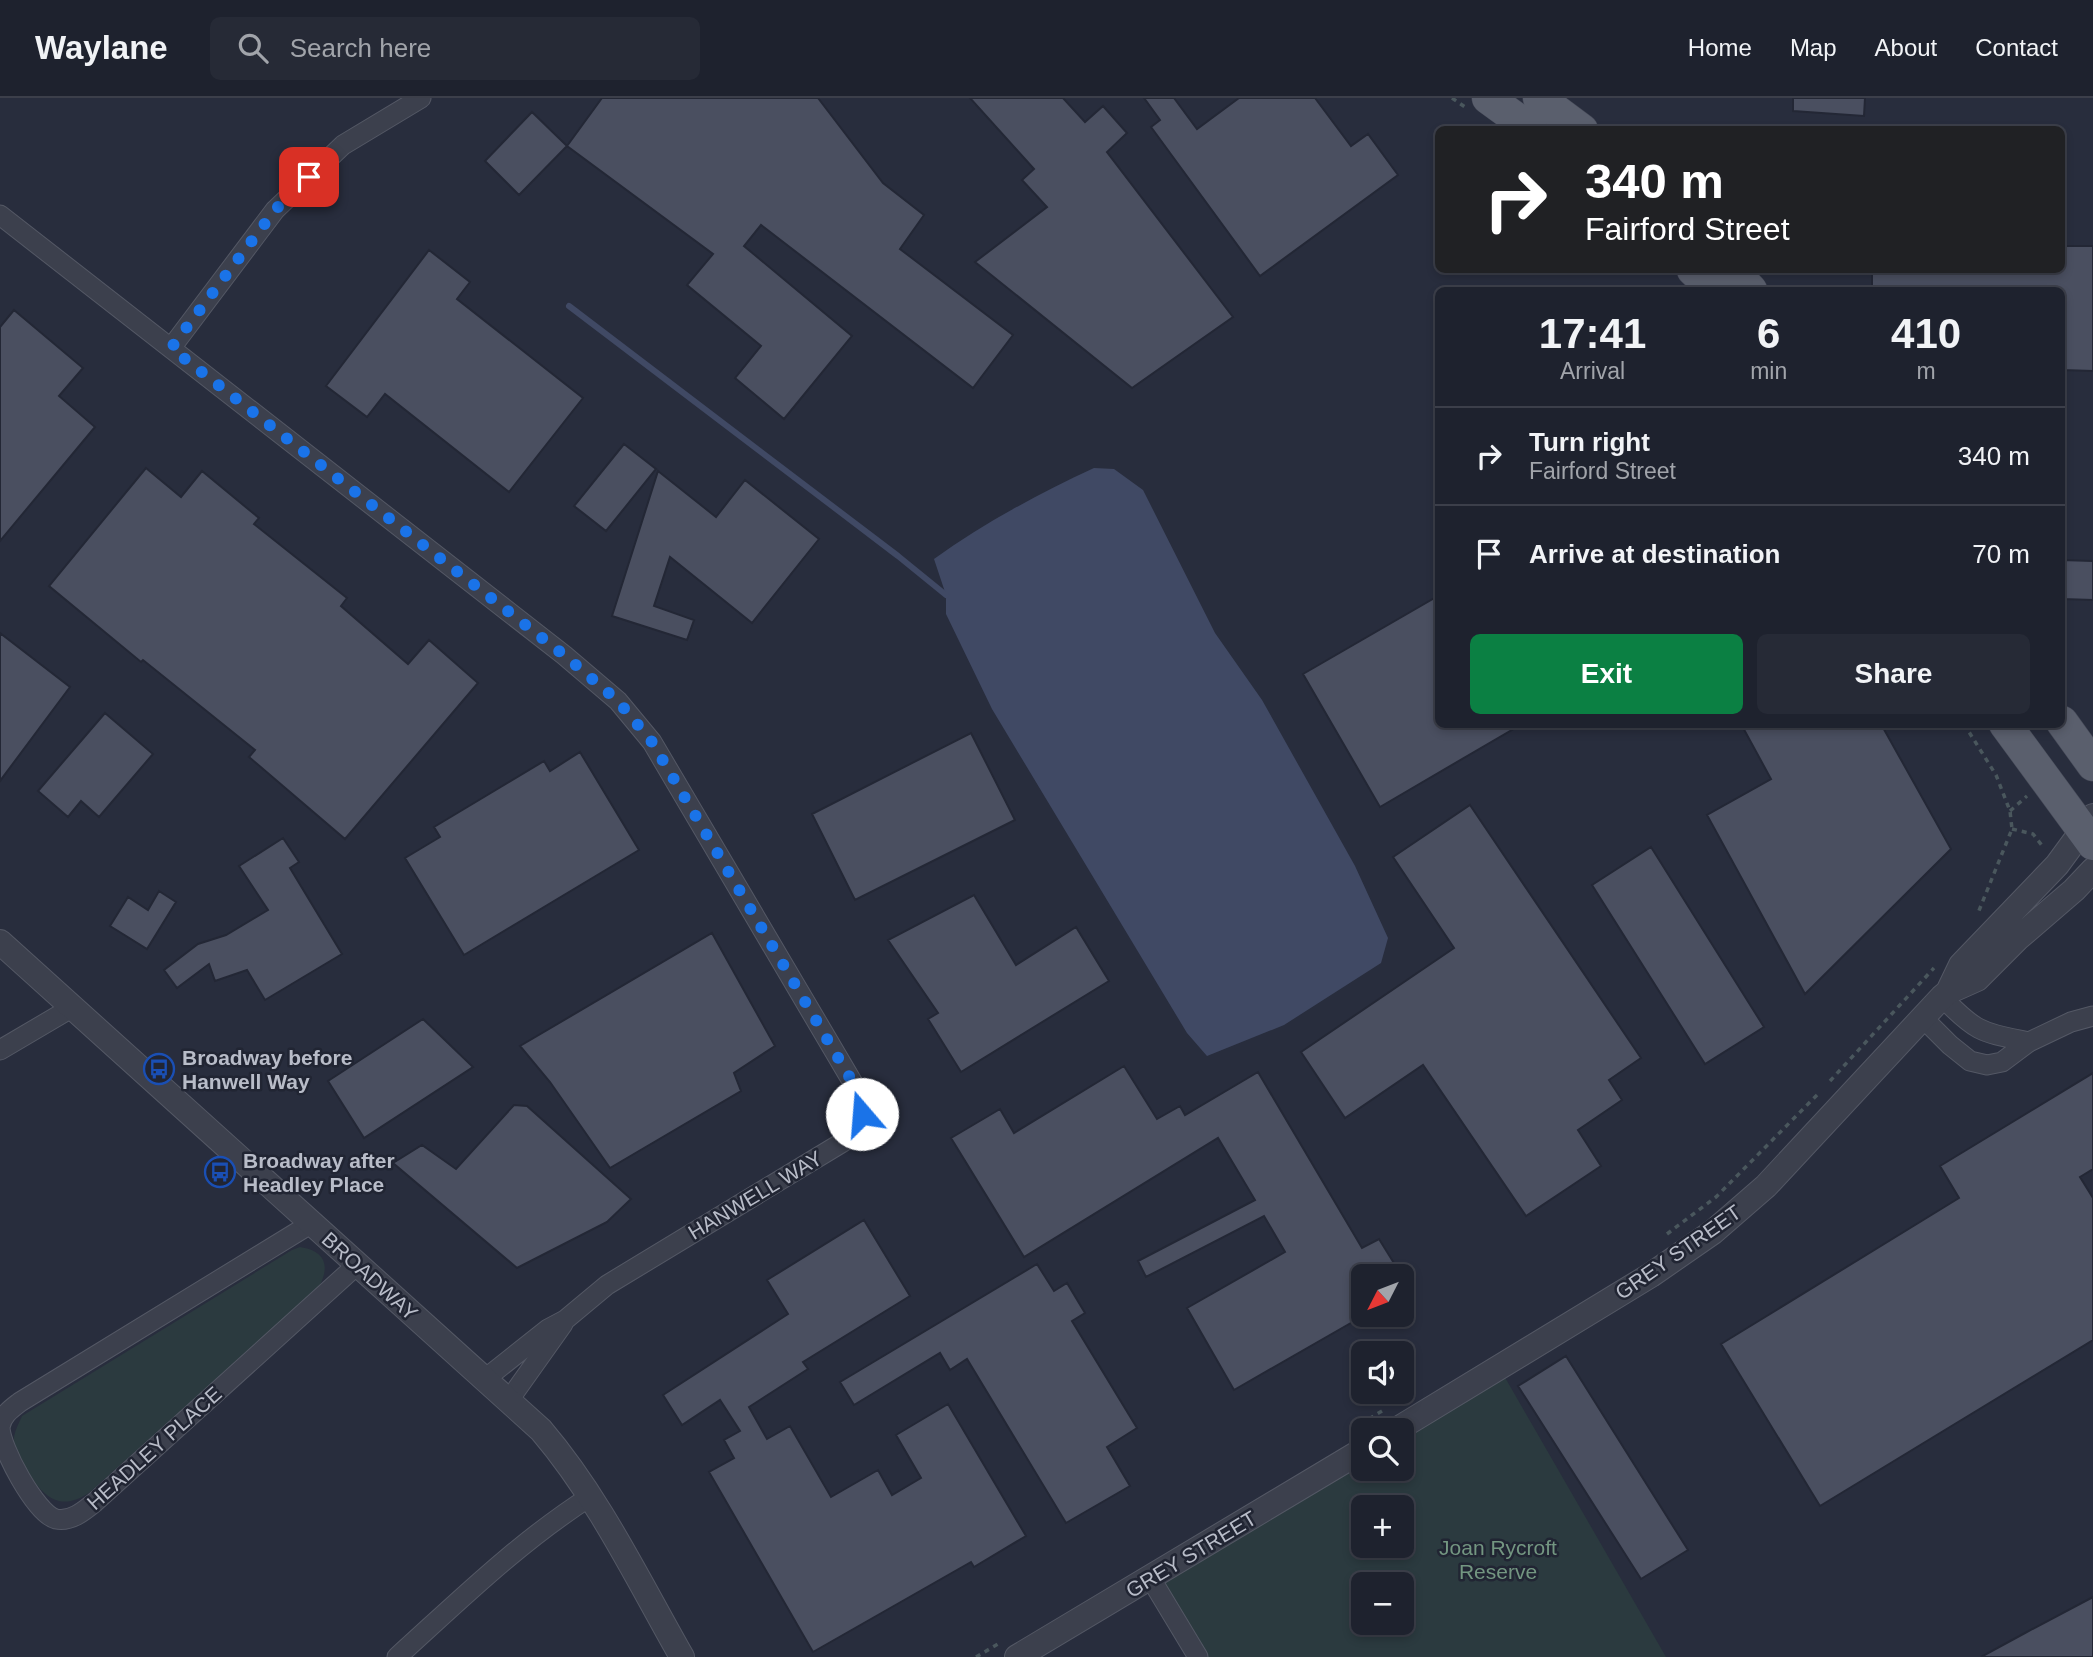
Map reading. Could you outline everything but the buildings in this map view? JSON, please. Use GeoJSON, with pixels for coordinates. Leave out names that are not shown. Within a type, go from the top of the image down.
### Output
{"type":"FeatureCollection","features":[{"type":"Feature","properties":{"kind":"main road"},"geometry":{"type":"LineString","coordinates":[[1488,98],[1526,126]]}},
{"type":"Feature","properties":{"kind":"main road"},"geometry":{"type":"LineString","coordinates":[[1539,98],[1578,126]]}},
{"type":"Feature","properties":{"kind":"main road"},"geometry":{"type":"LineString","coordinates":[[1696,273],[1711,287]]}},
{"type":"Feature","properties":{"kind":"main road"},"geometry":{"type":"LineString","coordinates":[[1735,273],[1748,287]]}},
{"type":"Feature","properties":{"kind":"main road"},"geometry":{"type":"LineString","coordinates":[[2065,726],[2093,765]]}},
{"type":"Feature","properties":{"kind":"main road"},"geometry":{"type":"LineString","coordinates":[[2008,728],[2089,830]]}},
{"type":"Feature","properties":{"kind":"street"},"geometry":{"type":"LineString","coordinates":[[171,348],[275,210],[343,145],[421,98]]}},
{"type":"Feature","properties":{"kind":"street","name":"HANWELL WAY"},"geometry":{"type":"LineString","coordinates":[[0,215],[564,655],[618,701],[652,742],[853,1083],[862,1114],[843,1142],[607,1285],[485,1379]]}},
{"type":"Feature","properties":{"kind":"street","name":"GREY STREET"},"geometry":{"type":"LineString","coordinates":[[1394,1418],[1651,1275],[1713,1232],[1766,1186],[1945,994],[1961,965],[2089,830]]}},
{"type":"Feature","properties":{"kind":"street","name":"GREY STREET"},"geometry":{"type":"LineString","coordinates":[[1945,994],[1977,979],[2093,870]]}},
{"type":"Feature","properties":{"kind":"street","name":"BROADWAY"},"geometry":{"type":"LineString","coordinates":[[0,942],[541,1430],[565,1457],[591,1496],[682,1657]]}},
{"type":"Feature","properties":{"kind":"street"},"geometry":{"type":"LineString","coordinates":[[1945,994],[1968,1023],[1986,1034],[2029,1042]]}},
{"type":"Feature","properties":{"kind":"street"},"geometry":{"type":"LineString","coordinates":[[0,1050],[73,1007]]}},
{"type":"Feature","properties":{"kind":"street"},"geometry":{"type":"LineString","coordinates":[[1923,1018],[1970,1061],[1987,1065],[2001,1062],[2029,1042],[2071,1021],[2093,1016]]}},
{"type":"Feature","properties":{"kind":"street","name":"HEADLEY PLACE"},"geometry":{"type":"LineString","coordinates":[[312,1223],[20,1402],[5,1415],[0,1426],[5,1450],[35,1504],[44,1514],[56,1519],[66,1519],[78,1515],[95,1502],[358,1264]]}},
{"type":"Feature","properties":{"kind":"street","name":"HANWELL WAY"},"geometry":{"type":"LineString","coordinates":[[509,1401],[565,1320]]}},
{"type":"Feature","properties":{"kind":"street","name":"GREY STREET"},"geometry":{"type":"LineString","coordinates":[[1008,1650],[1151,1579],[1351,1444]]}},
{"type":"Feature","properties":{"kind":"street"},"geometry":{"type":"LineString","coordinates":[[397,1657],[481,1581],[562,1514],[591,1496]]}},
{"type":"Feature","properties":{"kind":"street"},"geometry":{"type":"LineString","coordinates":[[1151,1579],[1198,1657]]}},
{"type":"Feature","properties":{"kind":"path"},"geometry":{"type":"LineString","coordinates":[[1967,728],[1997,775],[2010,811],[2012,829],[1995,867],[1984,903],[1974,921]]}},
{"type":"Feature","properties":{"kind":"path"},"geometry":{"type":"LineString","coordinates":[[1829,1083],[1940,960]]}},
{"type":"Feature","properties":{"kind":"path"},"geometry":{"type":"LineString","coordinates":[[1662,1238],[1716,1197],[1819,1093]]}},
{"type":"Feature","properties":{"kind":"path"},"geometry":{"type":"LineString","coordinates":[[976,1657],[1008,1650]]}},
{"type":"Feature","properties":{"kind":"green space"},"geometry":{"type":"Polygon","coordinates":[[[300,1247],[315,1252],[323,1261],[325,1266],[319,1287],[90,1492],[69,1501],[60,1501],[44,1493],[17,1453],[14,1441],[22,1416],[300,1247]]]}},
{"type":"Feature","properties":{"kind":"green space","name":"Joan Rycroft Reserve"},"geometry":{"type":"Polygon","coordinates":[[[1499,1367],[1666,1657],[1198,1657],[1151,1579],[1351,1457],[1351,1481],[1414,1481],[1414,1422],[1499,1367]]]}},
{"type":"Feature","properties":{"kind":"water"},"geometry":{"type":"Polygon","coordinates":[[[1094,468],[1114,469],[1143,490],[1215,633],[1262,700],[1355,866],[1388,938],[1381,963],[1284,1025],[1207,1056],[1187,1033],[992,709],[946,614],[946,595],[934,559],[1012,510],[1094,468]]]}},
{"type":"Feature","properties":{"kind":"waterway"},"geometry":{"type":"LineString","coordinates":[[569,306],[946,595]]}},
{"type":"Feature","properties":{"kind":"place","name":"Broadway before Hanwell Way"},"geometry":{"type":"Point","coordinates":[159,1069]}},
{"type":"Feature","properties":{"kind":"place","name":"Broadway after Headley Place"},"geometry":{"type":"Point","coordinates":[220,1172]}},
{"type":"Feature","properties":{"kind":"route"},"geometry":{"type":"LineString","coordinates":[[309,177],[275,210],[171,348],[564,655],[618,701],[652,742],[853,1083],[862,1114]]}}]}
